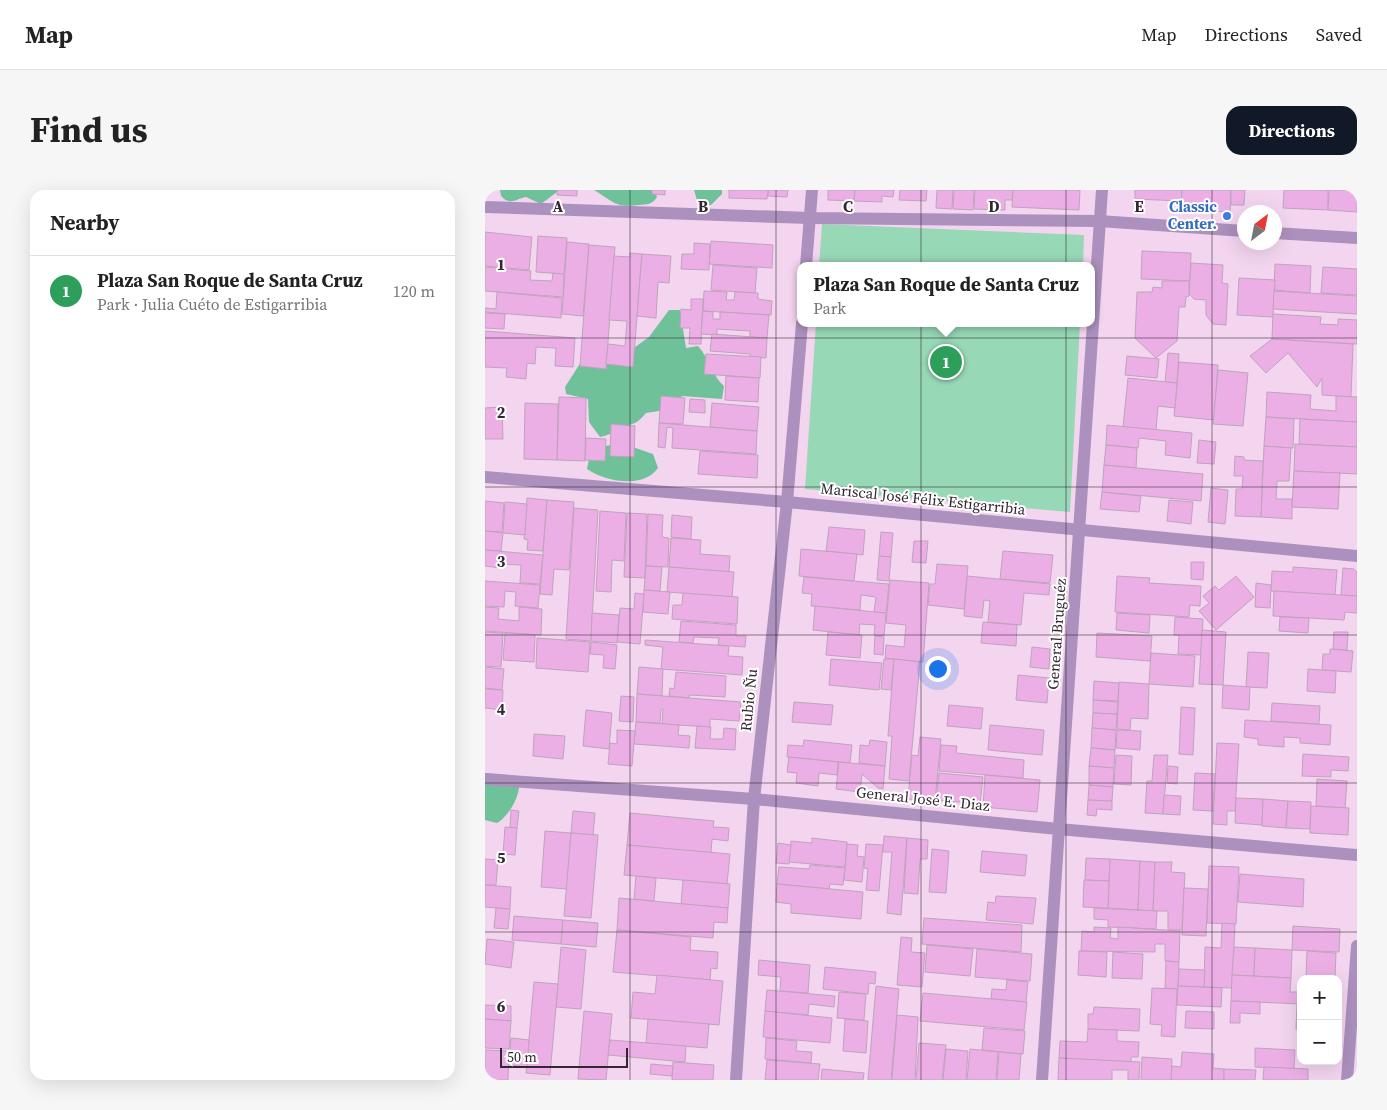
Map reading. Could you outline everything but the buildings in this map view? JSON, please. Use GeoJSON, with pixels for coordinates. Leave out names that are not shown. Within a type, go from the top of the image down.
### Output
{"type":"FeatureCollection","features":[{"type":"Feature","properties":{"kind":"street"},"geometry":{"type":"LineString","coordinates":[[807,262],[812,190]]}},
{"type":"Feature","properties":{"kind":"street","name":"General Bruguéz"},"geometry":{"type":"LineString","coordinates":[[1095,290],[1102,190]]}},
{"type":"Feature","properties":{"kind":"street"},"geometry":{"type":"LineString","coordinates":[[485,207],[810,218],[1099,221],[1237,230]]}},
{"type":"Feature","properties":{"kind":"street"},"geometry":{"type":"LineString","coordinates":[[1282,233],[1357,238]]}},
{"type":"Feature","properties":{"kind":"street","name":"Rubio Ñu"},"geometry":{"type":"LineString","coordinates":[[735,1080],[754,798],[787,502],[802,327]]}},
{"type":"Feature","properties":{"kind":"street","name":"General Bruguéz"},"geometry":{"type":"LineString","coordinates":[[1042,1080],[1058,829],[1081,531],[1093,327]]}},
{"type":"Feature","properties":{"kind":"street","name":"Mariscal José Félix Estigarribia"},"geometry":{"type":"LineString","coordinates":[[485,477],[787,502],[1357,556]]}},
{"type":"Feature","properties":{"kind":"street","name":"General José E. Diaz"},"geometry":{"type":"LineString","coordinates":[[485,779],[754,798],[1058,829],[1357,855]]}},
{"type":"Feature","properties":{"kind":"street"},"geometry":{"type":"LineString","coordinates":[[1347,1080],[1357,946]]}},
{"type":"Feature","properties":{"kind":"green space"},"geometry":{"type":"Polygon","coordinates":[[[500,190],[566,190],[557,192],[541,204],[526,197],[507,201],[501,196],[500,190]]]}},
{"type":"Feature","properties":{"kind":"green space"},"geometry":{"type":"Polygon","coordinates":[[[594,190],[654,190],[657,197],[649,204],[625,206],[615,203],[594,190]]]}},
{"type":"Feature","properties":{"kind":"green space"},"geometry":{"type":"Polygon","coordinates":[[[694,190],[722,190],[722,194],[711,205],[703,205],[697,200],[694,190]]]}},
{"type":"Feature","properties":{"kind":"green space"},"geometry":{"type":"Polygon","coordinates":[[[822,224],[1084,235],[1083,262],[819,262],[822,224]]]}},
{"type":"Feature","properties":{"kind":"green space"},"geometry":{"type":"Polygon","coordinates":[[[669,310],[680,310],[686,348],[698,346],[702,351],[717,378],[724,386],[722,399],[682,396],[666,410],[646,413],[635,423],[600,437],[589,422],[588,399],[566,394],[565,387],[583,359],[620,358],[649,337],[669,310]]]}},
{"type":"Feature","properties":{"kind":"green space"},"geometry":{"type":"Polygon","coordinates":[[[816,327],[1080,327],[1070,512],[805,489],[816,327]]]}},
{"type":"Feature","properties":{"kind":"green space"},"geometry":{"type":"Polygon","coordinates":[[[621,443],[653,454],[658,468],[651,475],[634,481],[614,480],[595,474],[587,469],[591,449],[621,443]]]}},
{"type":"Feature","properties":{"kind":"green space"},"geometry":{"type":"Polygon","coordinates":[[[485,773],[515,776],[519,781],[518,792],[513,805],[497,823],[485,820],[485,773]]]}},
{"type":"Feature","properties":{"kind":"place","name":"Classic Center."},"geometry":{"type":"Point","coordinates":[1227,216]}},
{"type":"Feature","properties":{"kind":"place","name":"Plaza San Roque de Santa Cruz"},"geometry":{"type":"Point","coordinates":[946,362]}}]}
